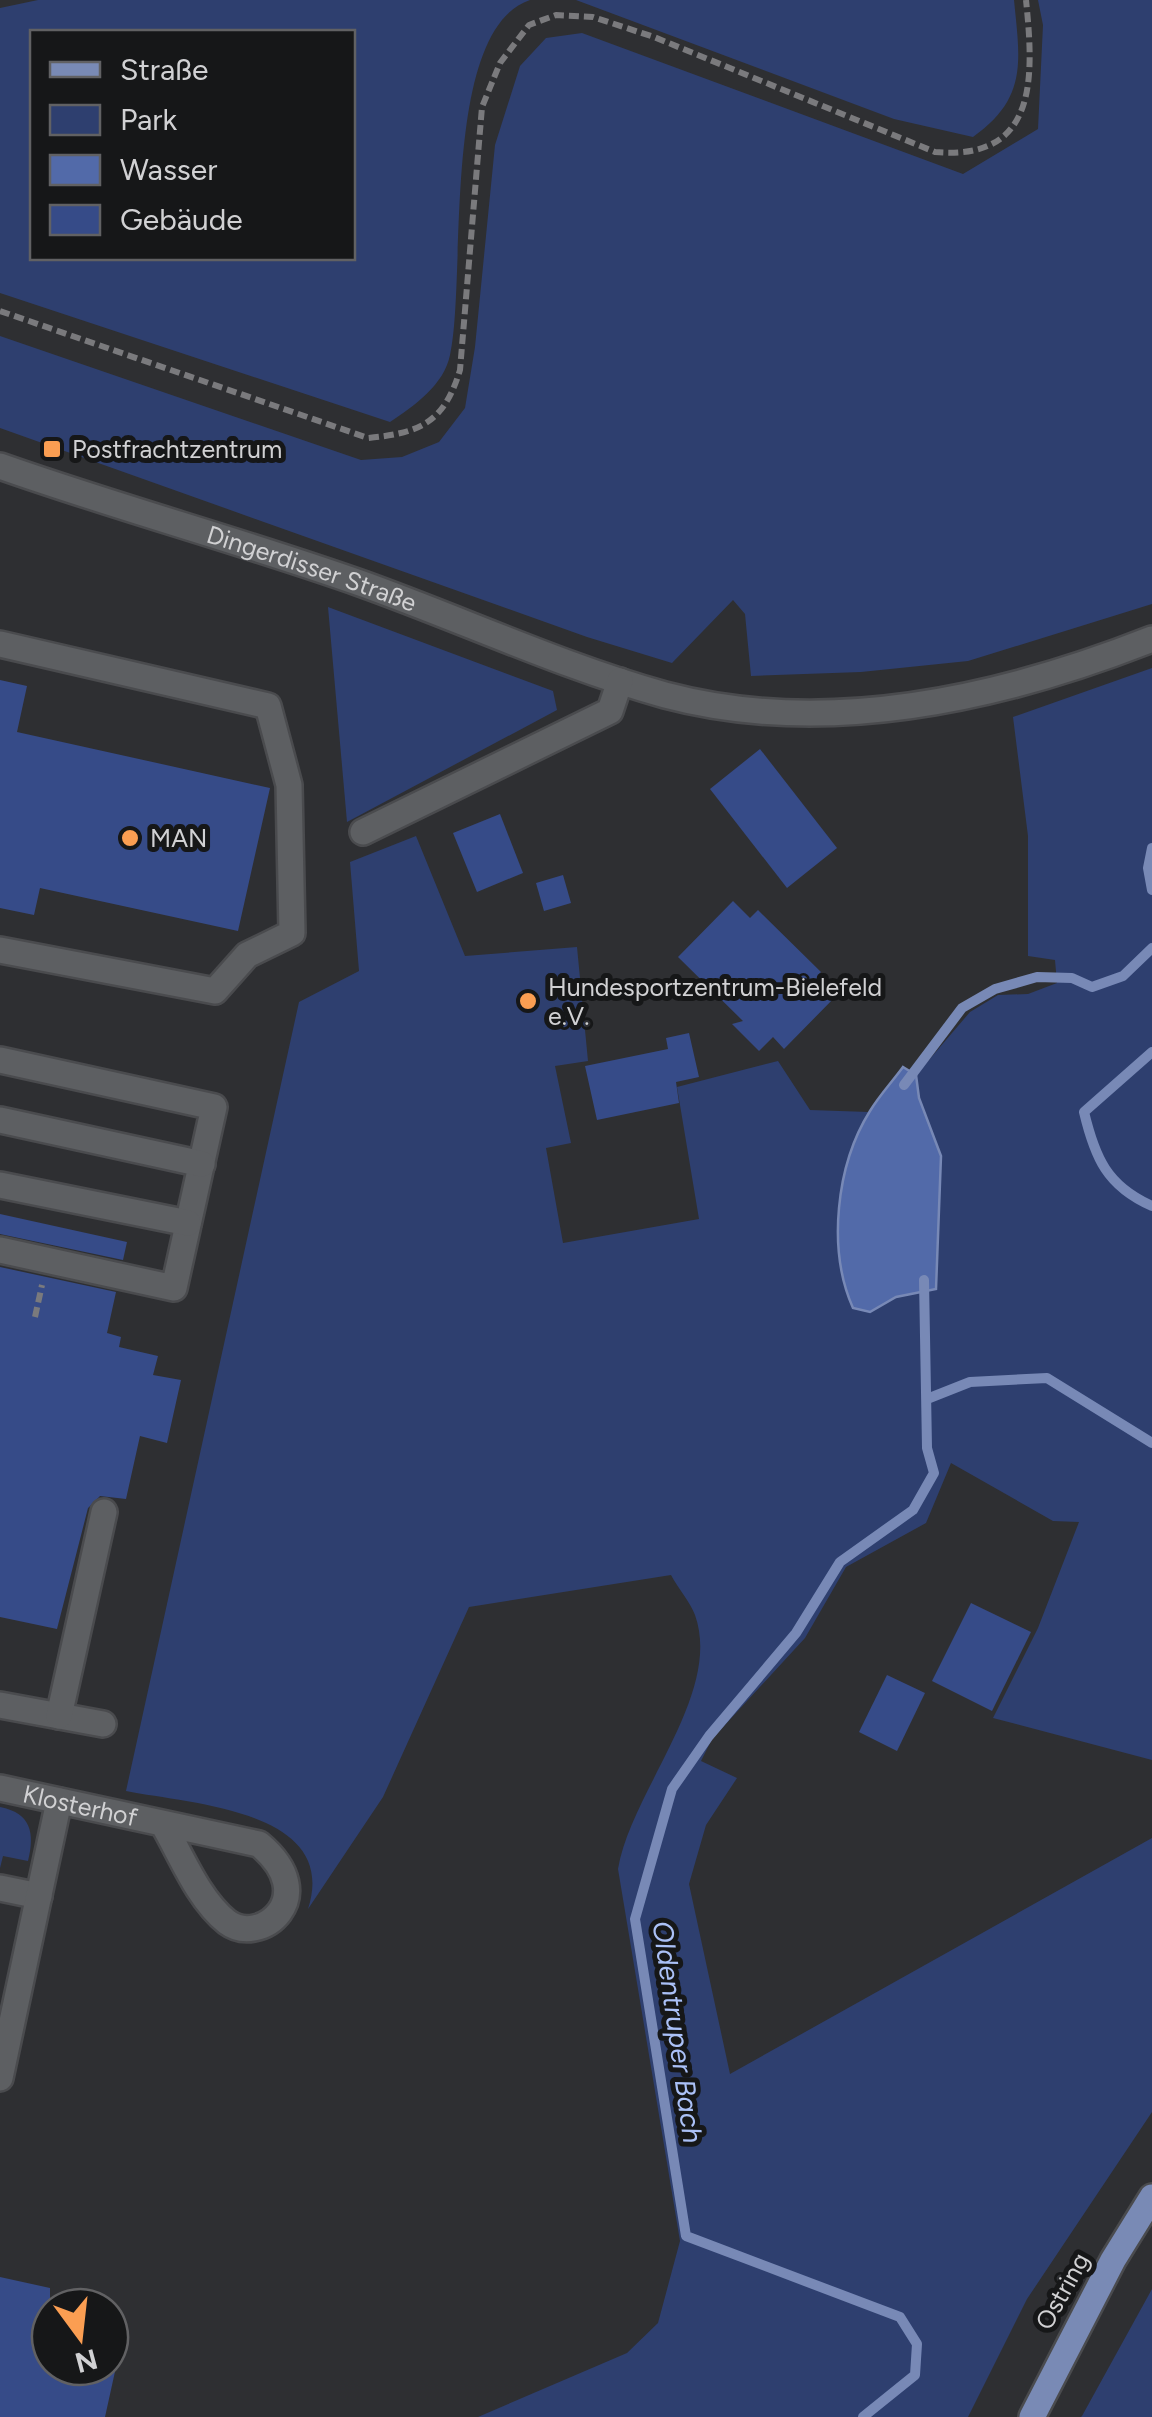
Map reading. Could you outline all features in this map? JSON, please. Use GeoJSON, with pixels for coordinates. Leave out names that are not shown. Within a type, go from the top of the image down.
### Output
{"type":"FeatureCollection","features":[{"type":"Feature","properties":{"kind":"main road","name":"Ostring"},"geometry":{"type":"LineString","coordinates":[[1032,2417],[1113,2260],[1152,2197]]}},
{"type":"Feature","properties":{"kind":"street","name":"Dingerdisser Straße"},"geometry":{"type":"LineString","coordinates":[[0,466],[360,583],[620,681],[742,711],[840,712],[998,690],[1055,675],[1152,639]]}},
{"type":"Feature","properties":{"kind":"street"},"geometry":{"type":"LineString","coordinates":[[0,644],[268,706],[289,785],[292,933],[248,955],[215,991],[0,950]]}},
{"type":"Feature","properties":{"kind":"street"},"geometry":{"type":"LineString","coordinates":[[363,832],[610,712],[620,681]]}},
{"type":"Feature","properties":{"kind":"street"},"geometry":{"type":"LineString","coordinates":[[0,1060],[214,1108],[174,1288],[0,1250]]}},
{"type":"Feature","properties":{"kind":"street"},"geometry":{"type":"LineString","coordinates":[[0,1120],[202,1164]]}},
{"type":"Feature","properties":{"kind":"street"},"geometry":{"type":"LineString","coordinates":[[0,1185],[188,1223]]}},
{"type":"Feature","properties":{"kind":"street"},"geometry":{"type":"LineString","coordinates":[[59,1716],[104,1512]]}},
{"type":"Feature","properties":{"kind":"street"},"geometry":{"type":"LineString","coordinates":[[0,1706],[102,1724]]}},
{"type":"Feature","properties":{"kind":"street","name":"Klosterhof"},"geometry":{"type":"LineString","coordinates":[[0,1788],[258,1844],[276,1858],[285,1875],[289,1891],[282,1909],[269,1922],[248,1928],[226,1922],[209,1902],[163,1824]]}},
{"type":"Feature","properties":{"kind":"street"},"geometry":{"type":"LineString","coordinates":[[0,2078],[59,1801]]}},
{"type":"Feature","properties":{"kind":"street"},"geometry":{"type":"LineString","coordinates":[[0,1888],[39,1896]]}},
{"type":"Feature","properties":{"kind":"path"},"geometry":{"type":"LineString","coordinates":[[0,311],[368,438],[409,434],[438,414],[453,393],[460,370],[482,106],[500,63],[529,25],[556,15],[594,17],[654,36],[934,152],[970,155],[1004,139],[1022,113],[1031,50],[1026,0]]}},
{"type":"Feature","properties":{"kind":"green space"},"geometry":{"type":"Polygon","coordinates":[[[38,0],[530,0],[501,21],[482,57],[470,105],[463,160],[455,319],[447,366],[418,402],[390,422],[0,293],[0,8],[38,0]]]}},
{"type":"Feature","properties":{"kind":"green space"},"geometry":{"type":"Polygon","coordinates":[[[576,0],[1014,0],[1016,77],[1003,108],[973,137],[894,119],[576,0]]]}},
{"type":"Feature","properties":{"kind":"green space"},"geometry":{"type":"Polygon","coordinates":[[[1038,0],[1152,0],[1152,604],[968,661],[861,672],[751,676],[745,614],[733,600],[672,663],[587,637],[0,428],[0,336],[361,460],[402,457],[439,442],[465,408],[475,347],[495,145],[520,66],[546,38],[582,33],[963,174],[1038,129],[1043,25],[1038,0]]]}},
{"type":"Feature","properties":{"kind":"green space"},"geometry":{"type":"Polygon","coordinates":[[[328,607],[553,691],[557,710],[347,822],[328,607]]]}},
{"type":"Feature","properties":{"kind":"green space"},"geometry":{"type":"Polygon","coordinates":[[[1152,668],[1152,1760],[993,1718],[1038,1628],[1079,1522],[1053,1521],[951,1463],[926,1523],[846,1567],[805,1638],[712,1739],[701,1761],[737,1778],[706,1825],[689,1884],[730,2074],[1152,1838],[1152,2112],[1027,2299],[968,2417],[478,2417],[627,2353],[658,2323],[680,2241],[618,1869],[626,1839],[672,1742],[697,1677],[700,1645],[690,1605],[671,1575],[469,1607],[383,1797],[308,1909],[312,1876],[302,1851],[282,1832],[221,1808],[126,1791],[299,1002],[359,971],[350,862],[416,836],[465,956],[577,947],[588,1061],[555,1066],[571,1143],[546,1148],[563,1243],[699,1219],[677,1087],[778,1061],[810,1110],[869,1112],[860,1133],[870,1312],[896,1297],[936,1289],[941,1156],[919,1098],[916,1075],[970,1012],[998,995],[1028,994],[1057,983],[1055,960],[1028,956],[1028,836],[1013,717],[1152,668]]]}},
{"type":"Feature","properties":{"kind":"green space"},"geometry":{"type":"Polygon","coordinates":[[[0,1807],[24,1819],[31,1842],[28,1861],[3,1856],[0,1868],[0,1807]]]}},
{"type":"Feature","properties":{"kind":"green space"},"geometry":{"type":"Polygon","coordinates":[[[1152,2289],[1152,2417],[1081,2417],[1082,2416],[1152,2289]]]}},
{"type":"Feature","properties":{"kind":"water"},"geometry":{"type":"Polygon","coordinates":[[[903,1067],[916,1075],[919,1098],[941,1156],[936,1289],[896,1297],[870,1312],[853,1308],[845,1285],[840,1260],[839,1208],[849,1156],[858,1133],[903,1067]]]}},
{"type":"Feature","properties":{"kind":"building","name":"MAN"},"geometry":{"type":"Polygon","coordinates":[[[0,680],[27,686],[17,732],[270,788],[238,931],[40,888],[34,915],[0,908],[0,680]]]}},
{"type":"Feature","properties":{"kind":"building"},"geometry":{"type":"Polygon","coordinates":[[[760,749],[837,848],[787,888],[710,789],[760,749]]]}},
{"type":"Feature","properties":{"kind":"building"},"geometry":{"type":"Polygon","coordinates":[[[500,814],[523,873],[477,892],[453,833],[500,814]]]}},
{"type":"Feature","properties":{"kind":"building"},"geometry":{"type":"Polygon","coordinates":[[[563,875],[571,903],[544,911],[536,883],[563,875]]]}},
{"type":"Feature","properties":{"kind":"building"},"geometry":{"type":"Polygon","coordinates":[[[733,901],[750,918],[758,910],[821,972],[818,975],[837,995],[784,1049],[773,1037],[759,1051],[732,1024],[743,1021],[678,957],[733,901]]]}},
{"type":"Feature","properties":{"kind":"building"},"geometry":{"type":"Polygon","coordinates":[[[689,1033],[699,1077],[676,1082],[679,1103],[597,1120],[585,1066],[668,1049],[666,1038],[689,1033]]]}},
{"type":"Feature","properties":{"kind":"building"},"geometry":{"type":"Polygon","coordinates":[[[0,1214],[127,1242],[123,1260],[0,1234],[0,1214]]]}},
{"type":"Feature","properties":{"kind":"building"},"geometry":{"type":"Polygon","coordinates":[[[0,1267],[116,1292],[107,1333],[121,1337],[119,1347],[158,1356],[153,1375],[181,1380],[167,1443],[140,1436],[126,1499],[100,1496],[88,1508],[57,1629],[0,1617],[0,1267]]]}},
{"type":"Feature","properties":{"kind":"building"},"geometry":{"type":"Polygon","coordinates":[[[971,1603],[1031,1632],[992,1711],[932,1681],[971,1603]]]}},
{"type":"Feature","properties":{"kind":"building"},"geometry":{"type":"Polygon","coordinates":[[[887,1675],[925,1693],[897,1751],[859,1732],[887,1675]]]}},
{"type":"Feature","properties":{"kind":"building"},"geometry":{"type":"Polygon","coordinates":[[[0,2277],[45,2287],[30,2287],[30,2387],[112,2387],[105,2417],[0,2417],[0,2277]]]}},
{"type":"Feature","properties":{"kind":"waterway","name":"Oldentruper Bach"},"geometry":{"type":"LineString","coordinates":[[1152,848],[1148,868],[1152,890]]}},
{"type":"Feature","properties":{"kind":"waterway","name":"Oldentruper Bach"},"geometry":{"type":"LineString","coordinates":[[904,1085],[962,1008],[995,989],[1037,977],[1072,978],[1092,987],[1123,976],[1152,948]]}},
{"type":"Feature","properties":{"kind":"waterway","name":"Oldentruper Bach"},"geometry":{"type":"LineString","coordinates":[[1152,1052],[1084,1112],[1105,1169],[1124,1189],[1152,1206]]}},
{"type":"Feature","properties":{"kind":"waterway","name":"Oldentruper Bach"},"geometry":{"type":"LineString","coordinates":[[863,2417],[915,2375],[917,2344],[900,2317],[686,2236],[635,1919],[672,1789],[709,1736],[796,1633],[840,1562],[913,1510],[934,1473],[927,1448],[924,1280]]}},
{"type":"Feature","properties":{"kind":"waterway","name":"Oldentruper Bach"},"geometry":{"type":"LineString","coordinates":[[927,1399],[970,1382],[1047,1378],[1152,1443]]}},
{"type":"Feature","properties":{"kind":"place","name":"Postfrachtzentrum"},"geometry":{"type":"Point","coordinates":[52,449]}},
{"type":"Feature","properties":{"kind":"place","name":"MAN"},"geometry":{"type":"Point","coordinates":[130,838]}},
{"type":"Feature","properties":{"kind":"place","name":"Hundesportzentrum-Bielefeld e.V."},"geometry":{"type":"Point","coordinates":[528,1001]}}]}
